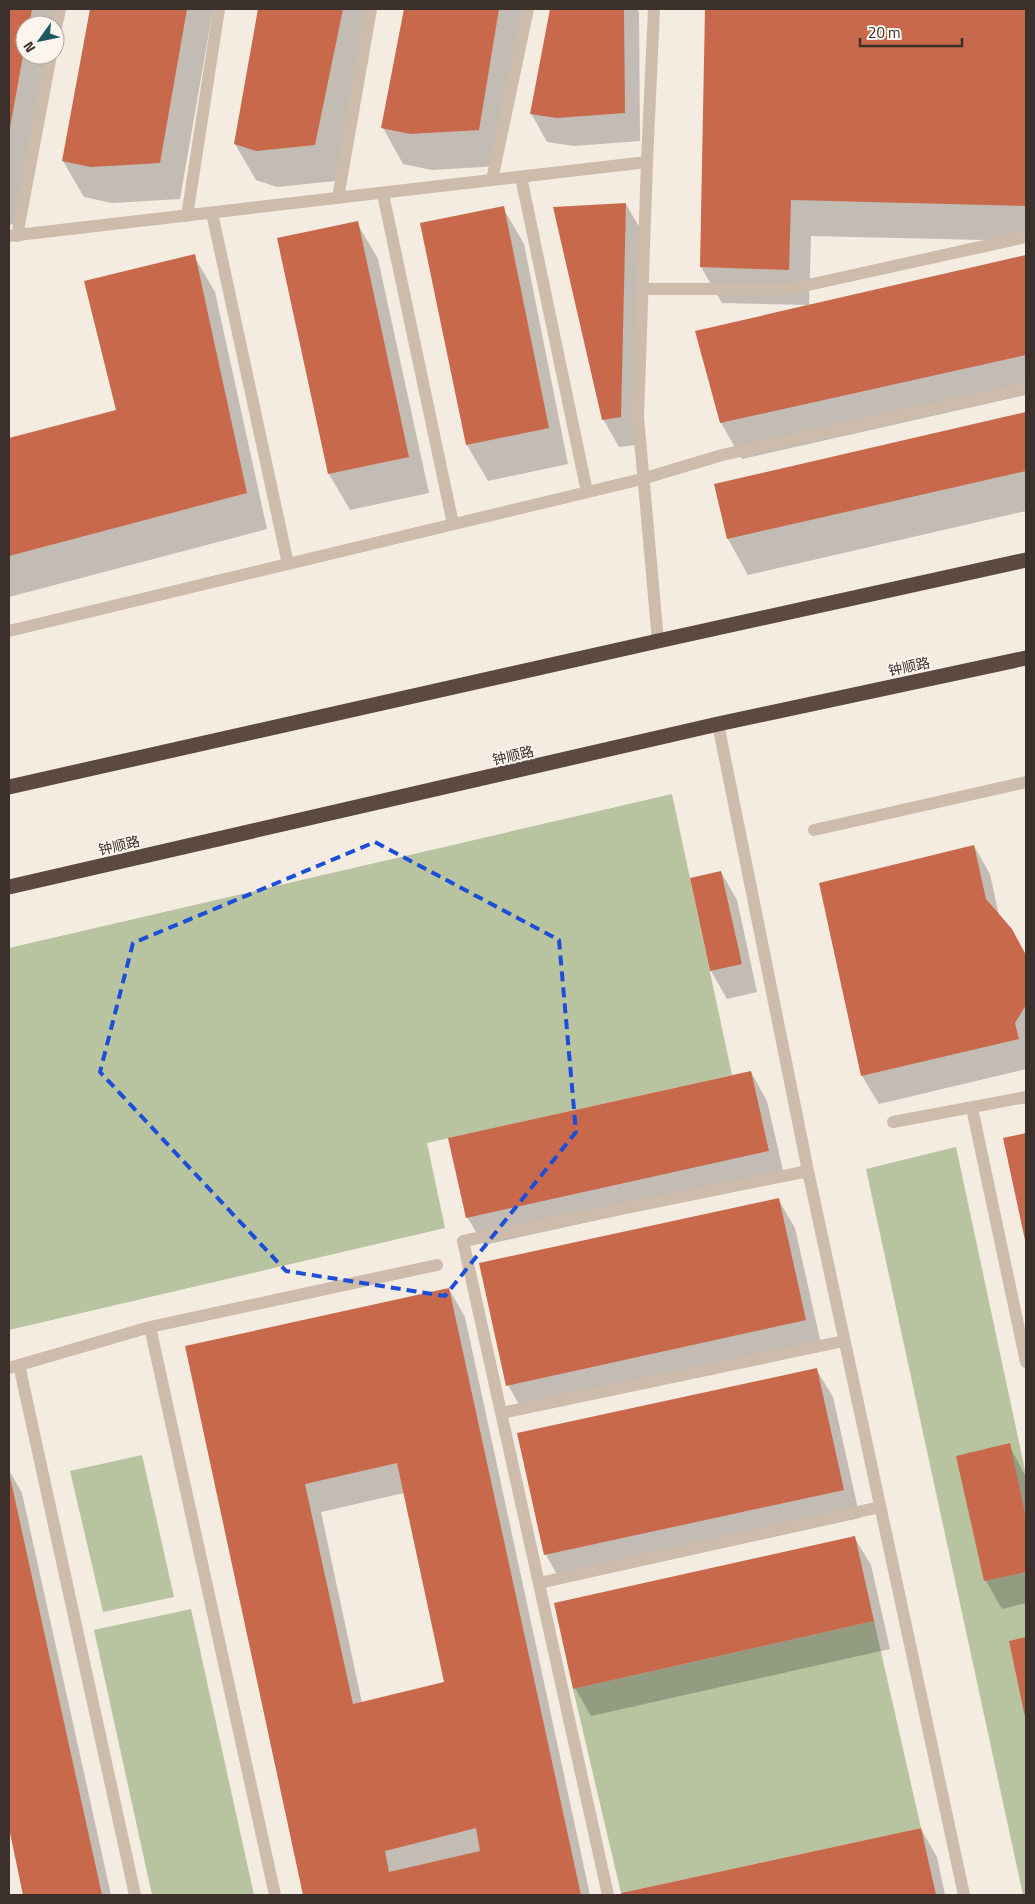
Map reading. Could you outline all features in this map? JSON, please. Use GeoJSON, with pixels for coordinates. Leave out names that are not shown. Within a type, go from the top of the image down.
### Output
{"type":"FeatureCollection","features":[{"type":"Feature","properties":{"kind":"highway"},"geometry":{"type":"LineString","coordinates":[[9,787],[1026,560]]}},
{"type":"Feature","properties":{"kind":"highway","name":"钟顺路"},"geometry":{"type":"LineString","coordinates":[[9,887],[718,724],[1026,658]]}},
{"type":"Feature","properties":{"kind":"lane"},"geometry":{"type":"LineString","coordinates":[[187,216],[219,9]]}},
{"type":"Feature","properties":{"kind":"lane"},"geometry":{"type":"LineString","coordinates":[[338,198],[371,9]]}},
{"type":"Feature","properties":{"kind":"lane"},"geometry":{"type":"LineString","coordinates":[[492,180],[528,9]]}},
{"type":"Feature","properties":{"kind":"lane"},"geometry":{"type":"LineString","coordinates":[[654,10],[646,162],[638,417],[642,479],[658,641]]}},
{"type":"Feature","properties":{"kind":"lane"},"geometry":{"type":"LineString","coordinates":[[49,65],[13,236],[646,162]]}},
{"type":"Feature","properties":{"kind":"lane"},"geometry":{"type":"LineString","coordinates":[[522,177],[586,492]]}},
{"type":"Feature","properties":{"kind":"lane"},"geometry":{"type":"LineString","coordinates":[[383,194],[453,524]]}},
{"type":"Feature","properties":{"kind":"lane"},"geometry":{"type":"LineString","coordinates":[[212,213],[288,564]]}},
{"type":"Feature","properties":{"kind":"lane"},"geometry":{"type":"LineString","coordinates":[[642,289],[790,289],[1026,237]]}},
{"type":"Feature","properties":{"kind":"lane"},"geometry":{"type":"LineString","coordinates":[[9,631],[642,479],[722,455],[1026,388]]}},
{"type":"Feature","properties":{"kind":"lane"},"geometry":{"type":"LineString","coordinates":[[718,724],[808,1171],[964,1895]]}},
{"type":"Feature","properties":{"kind":"lane"},"geometry":{"type":"LineString","coordinates":[[814,830],[1026,782]]}},
{"type":"Feature","properties":{"kind":"lane"},"geometry":{"type":"LineString","coordinates":[[892,1122],[1026,1097]]}},
{"type":"Feature","properties":{"kind":"lane"},"geometry":{"type":"LineString","coordinates":[[972,1108],[1026,1362]]}},
{"type":"Feature","properties":{"kind":"lane"},"geometry":{"type":"LineString","coordinates":[[608,1895],[463,1242],[808,1171]]}},
{"type":"Feature","properties":{"kind":"lane"},"geometry":{"type":"LineString","coordinates":[[136,1895],[14,1367],[150,1327],[437,1265]]}},
{"type":"Feature","properties":{"kind":"lane"},"geometry":{"type":"LineString","coordinates":[[150,1327],[274,1895]]}},
{"type":"Feature","properties":{"kind":"lane"},"geometry":{"type":"LineString","coordinates":[[501,1413],[844,1340]]}},
{"type":"Feature","properties":{"kind":"lane"},"geometry":{"type":"LineString","coordinates":[[539,1583],[880,1507]]}},
{"type":"Feature","properties":{"kind":"highlighted area"},"geometry":{"type":"Polygon","coordinates":[[[375,842],[559,940],[576,1132],[445,1296],[286,1271],[100,1072],[133,943],[375,842]]]}},
{"type":"Feature","properties":{"kind":"green space"},"geometry":{"type":"Polygon","coordinates":[[[672,794],[732,1075],[427,1143],[445,1228],[9,1330],[9,948],[672,794]]]}},
{"type":"Feature","properties":{"kind":"green space"},"geometry":{"type":"Polygon","coordinates":[[[956,1147],[1026,1475],[1026,1895],[1023,1895],[866,1169],[956,1147]]]}},
{"type":"Feature","properties":{"kind":"green space"},"geometry":{"type":"Polygon","coordinates":[[[142,1455],[174,1597],[103,1612],[70,1471],[142,1455]]]}},
{"type":"Feature","properties":{"kind":"green space"},"geometry":{"type":"Polygon","coordinates":[[[191,1609],[254,1895],[152,1895],[94,1630],[191,1609]]]}},
{"type":"Feature","properties":{"kind":"green space"},"geometry":{"type":"Polygon","coordinates":[[[874,1621],[921,1828],[621,1893],[573,1689],[874,1621]]]}},
{"type":"Feature","properties":{"kind":"building"},"geometry":{"type":"Polygon","coordinates":[[[9,9],[32,9],[31,15],[15,15],[15,65],[21,65],[10,128],[9,9]]]}},
{"type":"Feature","properties":{"kind":"building"},"geometry":{"type":"Polygon","coordinates":[[[90,9],[187,9],[160,163],[91,167],[62,161],[90,9]]]}},
{"type":"Feature","properties":{"kind":"building"},"geometry":{"type":"Polygon","coordinates":[[[258,9],[343,9],[315,145],[256,151],[234,144],[258,9]]]}},
{"type":"Feature","properties":{"kind":"building"},"geometry":{"type":"Polygon","coordinates":[[[404,9],[499,9],[479,130],[410,134],[381,128],[404,9]]]}},
{"type":"Feature","properties":{"kind":"building"},"geometry":{"type":"Polygon","coordinates":[[[550,9],[624,9],[625,113],[557,118],[530,114],[550,9]]]}},
{"type":"Feature","properties":{"kind":"building"},"geometry":{"type":"Polygon","coordinates":[[[705,9],[1026,9],[1026,206],[791,200],[789,270],[700,267],[705,9]]]}},
{"type":"Feature","properties":{"kind":"building"},"geometry":{"type":"Polygon","coordinates":[[[626,203],[621,417],[602,420],[553,207],[626,203]]]}},
{"type":"Feature","properties":{"kind":"building"},"geometry":{"type":"Polygon","coordinates":[[[504,206],[549,428],[466,445],[420,223],[504,206]]]}},
{"type":"Feature","properties":{"kind":"building"},"geometry":{"type":"Polygon","coordinates":[[[358,221],[409,457],[328,474],[277,238],[358,221]]]}},
{"type":"Feature","properties":{"kind":"building"},"geometry":{"type":"Polygon","coordinates":[[[195,254],[247,493],[9,556],[9,438],[116,410],[84,281],[195,254]]]}},
{"type":"Feature","properties":{"kind":"building"},"geometry":{"type":"Polygon","coordinates":[[[1026,255],[1026,355],[720,423],[695,331],[1026,255]]]}},
{"type":"Feature","properties":{"kind":"building"},"geometry":{"type":"Polygon","coordinates":[[[1026,412],[1026,471],[727,539],[714,484],[1026,412]]]}},
{"type":"Feature","properties":{"kind":"building"},"geometry":{"type":"Polygon","coordinates":[[[974,845],[986,899],[1012,929],[1026,955],[1026,1005],[1015,1023],[1019,1039],[861,1076],[819,883],[974,845]]]}},
{"type":"Feature","properties":{"kind":"building"},"geometry":{"type":"Polygon","coordinates":[[[721,871],[742,964],[710,971],[690,878],[721,871]]]}},
{"type":"Feature","properties":{"kind":"building"},"geometry":{"type":"Polygon","coordinates":[[[751,1071],[769,1151],[466,1218],[448,1138],[751,1071]]]}},
{"type":"Feature","properties":{"kind":"building"},"geometry":{"type":"Polygon","coordinates":[[[1026,1133],[1026,1240],[1025,1240],[1003,1138],[1026,1133]]]}},
{"type":"Feature","properties":{"kind":"building"},"geometry":{"type":"Polygon","coordinates":[[[779,1198],[806,1320],[506,1386],[479,1263],[779,1198]]]}},
{"type":"Feature","properties":{"kind":"building"},"geometry":{"type":"Polygon","coordinates":[[[449,1288],[581,1895],[303,1895],[185,1346],[449,1288]],[[397,1463],[305,1484],[353,1704],[444,1682],[397,1463]],[[476,1828],[385,1851],[389,1872],[480,1851],[476,1828]]]}},
{"type":"Feature","properties":{"kind":"building"},"geometry":{"type":"Polygon","coordinates":[[[817,1368],[844,1490],[544,1555],[517,1433],[817,1368]]]}},
{"type":"Feature","properties":{"kind":"building"},"geometry":{"type":"Polygon","coordinates":[[[1010,1443],[1026,1518],[1026,1572],[984,1581],[956,1456],[1010,1443]]]}},
{"type":"Feature","properties":{"kind":"building"},"geometry":{"type":"Polygon","coordinates":[[[9,1477],[102,1895],[23,1895],[9,1828],[9,1477]]]}},
{"type":"Feature","properties":{"kind":"building"},"geometry":{"type":"Polygon","coordinates":[[[855,1536],[874,1621],[573,1689],[554,1603],[855,1536]]]}},
{"type":"Feature","properties":{"kind":"building"},"geometry":{"type":"Polygon","coordinates":[[[1026,1637],[1026,1717],[1025,1717],[1009,1641],[1026,1637]]]}},
{"type":"Feature","properties":{"kind":"building"},"geometry":{"type":"Polygon","coordinates":[[[921,1828],[936,1895],[622,1895],[621,1893],[921,1828]]]}}]}
